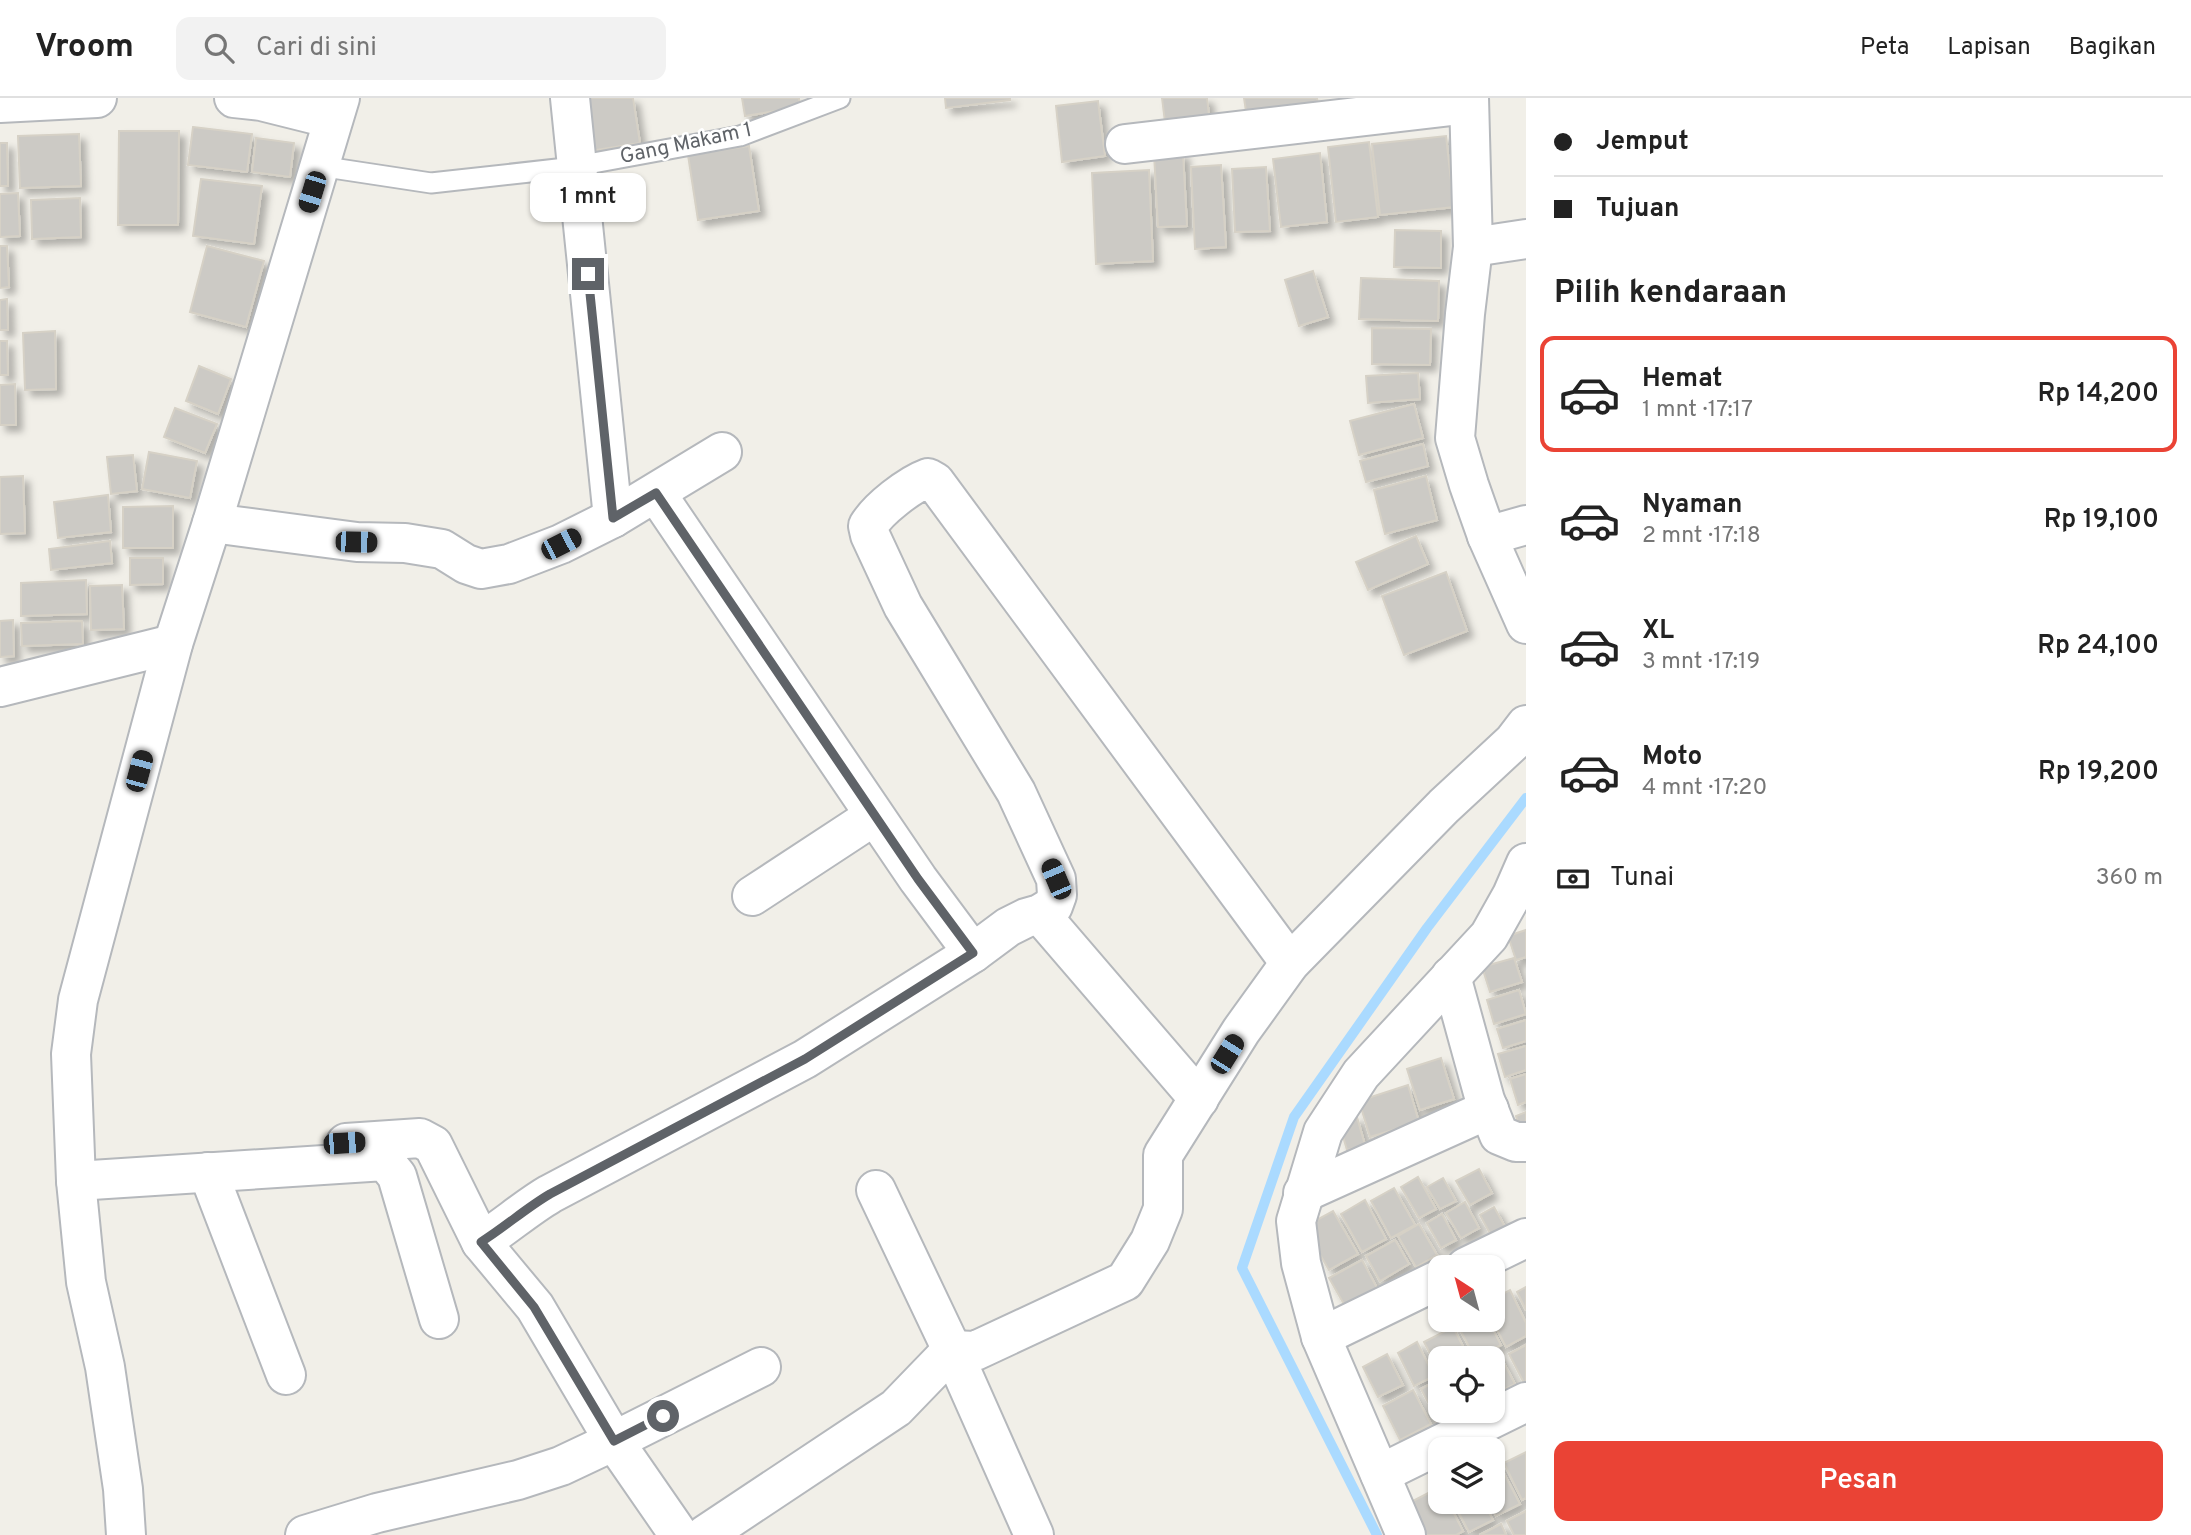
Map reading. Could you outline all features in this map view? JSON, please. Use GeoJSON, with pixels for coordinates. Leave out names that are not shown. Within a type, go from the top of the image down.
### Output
{"type":"FeatureCollection","features":[{"type":"Feature","properties":{"kind":"street"},"geometry":{"type":"LineString","coordinates":[[0,103],[97,98]]}},
{"type":"Feature","properties":{"kind":"street"},"geometry":{"type":"LineString","coordinates":[[126,1535],[105,1367],[86,1282],[76,1171],[71,1054],[78,1000],[173,644],[337,108],[234,98]]}},
{"type":"Feature","properties":{"kind":"street"},"geometry":{"type":"LineString","coordinates":[[570,98],[613,518]]}},
{"type":"Feature","properties":{"kind":"street"},"geometry":{"type":"LineString","coordinates":[[1125,144],[1469,101],[1473,247],[1455,438],[1487,536],[1526,624]]}},
{"type":"Feature","properties":{"kind":"street"},"geometry":{"type":"LineString","coordinates":[[1473,247],[1526,239]]}},
{"type":"Feature","properties":{"kind":"street"},"geometry":{"type":"LineString","coordinates":[[212,523],[356,542],[405,543],[442,550],[481,569],[509,564],[561,544],[613,518],[723,452]]}},
{"type":"Feature","properties":{"kind":"street"},"geometry":{"type":"LineString","coordinates":[[481,1242],[529,1206],[805,1059],[1008,928],[1053,906],[1056,879],[1016,792],[903,606],[870,535],[868,526],[874,515],[919,481],[928,478],[944,493],[1290,963]]}},
{"type":"Feature","properties":{"kind":"street"},"geometry":{"type":"LineString","coordinates":[[656,493],[874,816],[973,953]]}},
{"type":"Feature","properties":{"kind":"street"},"geometry":{"type":"LineString","coordinates":[[1487,536],[1526,525]]}},
{"type":"Feature","properties":{"kind":"street"},"geometry":{"type":"LineString","coordinates":[[0,687],[173,644]]}},
{"type":"Feature","properties":{"kind":"street"},"geometry":{"type":"LineString","coordinates":[[705,1535],[896,1408],[952,1350],[975,1351],[1125,1281],[1150,1241],[1163,1209],[1163,1155],[1241,1031],[1290,963],[1444,806],[1513,742],[1526,725]]}},
{"type":"Feature","properties":{"kind":"street"},"geometry":{"type":"LineString","coordinates":[[752,896],[874,816]]}},
{"type":"Feature","properties":{"kind":"street"},"geometry":{"type":"LineString","coordinates":[[1406,1535],[1321,1337],[1301,1263],[1296,1221],[1323,1132],[1360,1074],[1489,936],[1526,863]]}},
{"type":"Feature","properties":{"kind":"street"},"geometry":{"type":"LineString","coordinates":[[1040,914],[1199,1099]]}},
{"type":"Feature","properties":{"kind":"street"},"geometry":{"type":"LineString","coordinates":[[1451,976],[1468,1044],[1499,1135],[1516,1142],[1526,1142]]}},
{"type":"Feature","properties":{"kind":"street"},"geometry":{"type":"LineString","coordinates":[[1303,1194],[1489,1109]]}},
{"type":"Feature","properties":{"kind":"street"},"geometry":{"type":"LineString","coordinates":[[76,1171],[420,1139],[433,1145],[481,1242],[534,1307],[614,1441],[680,1535]]}},
{"type":"Feature","properties":{"kind":"street"},"geometry":{"type":"LineString","coordinates":[[76,1171],[208,1172],[385,1161],[397,1176],[439,1319]]}},
{"type":"Feature","properties":{"kind":"street"},"geometry":{"type":"LineString","coordinates":[[208,1172],[286,1375]]}},
{"type":"Feature","properties":{"kind":"street"},"geometry":{"type":"LineString","coordinates":[[876,1190],[952,1350],[1034,1535]]}},
{"type":"Feature","properties":{"kind":"street"},"geometry":{"type":"LineString","coordinates":[[1490,1255],[1526,1238]]}},
{"type":"Feature","properties":{"kind":"street"},"geometry":{"type":"LineString","coordinates":[[1321,1337],[1428,1285]]}},
{"type":"Feature","properties":{"kind":"street"},"geometry":{"type":"LineString","coordinates":[[305,1535],[401,1507],[518,1480],[561,1466],[761,1367]]}},
{"type":"Feature","properties":{"kind":"street"},"geometry":{"type":"LineString","coordinates":[[1380,1474],[1526,1402]]}},
{"type":"Feature","properties":{"kind":"lane","name":"Gang Makam 1"},"geometry":{"type":"LineString","coordinates":[[319,166],[430,183],[577,166],[740,136],[840,98]]}},
{"type":"Feature","properties":{"kind":"building"},"geometry":{"type":"Polygon","coordinates":[[[582,98],[633,98],[640,143],[590,151],[582,98]]]}},
{"type":"Feature","properties":{"kind":"building"},"geometry":{"type":"Polygon","coordinates":[[[742,98],[799,98],[800,107],[745,116],[742,98]]]}},
{"type":"Feature","properties":{"kind":"building"},"geometry":{"type":"Polygon","coordinates":[[[945,98],[1010,98],[1010,100],[946,108],[945,98]]]}},
{"type":"Feature","properties":{"kind":"building"},"geometry":{"type":"Polygon","coordinates":[[[1162,98],[1207,98],[1210,124],[1166,130],[1162,98]]]}},
{"type":"Feature","properties":{"kind":"building"},"geometry":{"type":"Polygon","coordinates":[[[1244,98],[1317,98],[1319,108],[1247,118],[1244,98]]]}},
{"type":"Feature","properties":{"kind":"building"},"geometry":{"type":"Polygon","coordinates":[[[1098,101],[1105,156],[1062,162],[1056,106],[1098,101]]]}},
{"type":"Feature","properties":{"kind":"building"},"geometry":{"type":"Polygon","coordinates":[[[193,127],[252,134],[247,172],[188,165],[193,127]]]}},
{"type":"Feature","properties":{"kind":"building"},"geometry":{"type":"Polygon","coordinates":[[[119,131],[179,131],[178,225],[118,225],[119,131]]]}},
{"type":"Feature","properties":{"kind":"building"},"geometry":{"type":"Polygon","coordinates":[[[79,134],[81,186],[20,188],[18,136],[79,134]]]}},
{"type":"Feature","properties":{"kind":"building"},"geometry":{"type":"Polygon","coordinates":[[[1446,136],[1454,207],[1380,215],[1372,144],[1446,136]]]}},
{"type":"Feature","properties":{"kind":"building"},"geometry":{"type":"Polygon","coordinates":[[[256,138],[294,143],[290,177],[252,172],[256,138]]]}},
{"type":"Feature","properties":{"kind":"building"},"geometry":{"type":"Polygon","coordinates":[[[1369,142],[1378,217],[1336,222],[1328,147],[1369,142]]]}},
{"type":"Feature","properties":{"kind":"building"},"geometry":{"type":"Polygon","coordinates":[[[0,143],[7,143],[8,186],[0,186],[0,143]]]}},
{"type":"Feature","properties":{"kind":"building"},"geometry":{"type":"Polygon","coordinates":[[[749,146],[759,211],[698,220],[688,155],[749,146]]]}},
{"type":"Feature","properties":{"kind":"building"},"geometry":{"type":"Polygon","coordinates":[[[1183,153],[1187,226],[1158,227],[1154,154],[1183,153]]]}},
{"type":"Feature","properties":{"kind":"building"},"geometry":{"type":"Polygon","coordinates":[[[1320,153],[1327,222],[1281,227],[1273,159],[1320,153]]]}},
{"type":"Feature","properties":{"kind":"building"},"geometry":{"type":"Polygon","coordinates":[[[1221,165],[1226,247],[1195,249],[1191,167],[1221,165]]]}},
{"type":"Feature","properties":{"kind":"building"},"geometry":{"type":"Polygon","coordinates":[[[1266,167],[1270,231],[1235,232],[1232,169],[1266,167]]]}},
{"type":"Feature","properties":{"kind":"building"},"geometry":{"type":"Polygon","coordinates":[[[1149,170],[1153,261],[1096,264],[1092,173],[1149,170]]]}},
{"type":"Feature","properties":{"kind":"building"},"geometry":{"type":"Polygon","coordinates":[[[201,179],[262,186],[254,244],[193,236],[201,179]]]}},
{"type":"Feature","properties":{"kind":"building"},"geometry":{"type":"Polygon","coordinates":[[[18,193],[20,236],[0,237],[0,194],[18,193]]]}},
{"type":"Feature","properties":{"kind":"building"},"geometry":{"type":"Polygon","coordinates":[[[80,198],[81,237],[32,239],[31,200],[80,198]]]}},
{"type":"Feature","properties":{"kind":"building"},"geometry":{"type":"Polygon","coordinates":[[[1395,230],[1441,231],[1441,268],[1394,267],[1395,230]]]}},
{"type":"Feature","properties":{"kind":"building"},"geometry":{"type":"Polygon","coordinates":[[[0,246],[7,246],[9,287],[0,288],[0,246]]]}},
{"type":"Feature","properties":{"kind":"building"},"geometry":{"type":"Polygon","coordinates":[[[207,246],[264,261],[246,327],[190,312],[207,246]]]}},
{"type":"Feature","properties":{"kind":"building"},"geometry":{"type":"Polygon","coordinates":[[[1313,271],[1328,317],[1299,326],[1285,280],[1313,271]]]}},
{"type":"Feature","properties":{"kind":"building"},"geometry":{"type":"Polygon","coordinates":[[[1361,278],[1439,281],[1438,321],[1359,319],[1361,278]]]}},
{"type":"Feature","properties":{"kind":"building"},"geometry":{"type":"Polygon","coordinates":[[[7,299],[8,330],[0,330],[0,300],[7,299]]]}},
{"type":"Feature","properties":{"kind":"building"},"geometry":{"type":"Polygon","coordinates":[[[1372,328],[1431,329],[1430,365],[1372,364],[1372,328]]]}},
{"type":"Feature","properties":{"kind":"building"},"geometry":{"type":"Polygon","coordinates":[[[55,331],[56,389],[25,390],[23,333],[55,331]]]}},
{"type":"Feature","properties":{"kind":"building"},"geometry":{"type":"Polygon","coordinates":[[[0,341],[7,341],[8,375],[0,375],[0,341]]]}},
{"type":"Feature","properties":{"kind":"building"},"geometry":{"type":"Polygon","coordinates":[[[199,366],[231,379],[218,414],[186,401],[199,366]]]}},
{"type":"Feature","properties":{"kind":"building"},"geometry":{"type":"Polygon","coordinates":[[[1418,373],[1420,399],[1368,403],[1366,376],[1418,373]]]}},
{"type":"Feature","properties":{"kind":"building"},"geometry":{"type":"Polygon","coordinates":[[[15,384],[16,425],[0,425],[0,385],[15,384]]]}},
{"type":"Feature","properties":{"kind":"building"},"geometry":{"type":"Polygon","coordinates":[[[1414,404],[1423,438],[1359,455],[1350,421],[1414,404]]]}},
{"type":"Feature","properties":{"kind":"building"},"geometry":{"type":"Polygon","coordinates":[[[175,408],[217,424],[205,453],[164,437],[175,408]]]}},
{"type":"Feature","properties":{"kind":"building"},"geometry":{"type":"Polygon","coordinates":[[[1423,444],[1428,466],[1366,482],[1360,461],[1423,444]]]}},
{"type":"Feature","properties":{"kind":"building"},"geometry":{"type":"Polygon","coordinates":[[[149,452],[197,461],[190,498],[142,489],[149,452]]]}},
{"type":"Feature","properties":{"kind":"building"},"geometry":{"type":"Polygon","coordinates":[[[133,455],[137,491],[111,494],[107,457],[133,455]]]}},
{"type":"Feature","properties":{"kind":"building"},"geometry":{"type":"Polygon","coordinates":[[[23,476],[25,533],[0,534],[0,477],[23,476]]]}},
{"type":"Feature","properties":{"kind":"building"},"geometry":{"type":"Polygon","coordinates":[[[1426,476],[1437,520],[1385,534],[1374,490],[1426,476]]]}},
{"type":"Feature","properties":{"kind":"building"},"geometry":{"type":"Polygon","coordinates":[[[108,495],[111,532],[58,538],[54,502],[108,495]]]}},
{"type":"Feature","properties":{"kind":"building"},"geometry":{"type":"Polygon","coordinates":[[[173,506],[173,548],[123,548],[123,507],[173,506]]]}},
{"type":"Feature","properties":{"kind":"building"},"geometry":{"type":"Polygon","coordinates":[[[1416,536],[1428,564],[1368,590],[1356,562],[1416,536]]]}},
{"type":"Feature","properties":{"kind":"building"},"geometry":{"type":"Polygon","coordinates":[[[110,541],[112,563],[51,570],[49,549],[110,541]]]}},
{"type":"Feature","properties":{"kind":"building"},"geometry":{"type":"Polygon","coordinates":[[[130,558],[163,558],[163,584],[130,585],[130,558]]]}},
{"type":"Feature","properties":{"kind":"building"},"geometry":{"type":"Polygon","coordinates":[[[1446,572],[1467,631],[1404,655],[1382,596],[1446,572]]]}},
{"type":"Feature","properties":{"kind":"building"},"geometry":{"type":"Polygon","coordinates":[[[86,580],[87,614],[21,616],[21,583],[86,580]]]}},
{"type":"Feature","properties":{"kind":"building"},"geometry":{"type":"Polygon","coordinates":[[[122,585],[124,629],[91,630],[90,586],[122,585]]]}},
{"type":"Feature","properties":{"kind":"building"},"geometry":{"type":"Polygon","coordinates":[[[13,620],[14,656],[0,657],[0,621],[13,620]]]}},
{"type":"Feature","properties":{"kind":"building"},"geometry":{"type":"Polygon","coordinates":[[[82,621],[83,644],[22,646],[21,623],[82,621]]]}},
{"type":"Feature","properties":{"kind":"building"},"geometry":{"type":"Polygon","coordinates":[[[1526,930],[1526,957],[1516,960],[1508,936],[1526,930]]]}},
{"type":"Feature","properties":{"kind":"building"},"geometry":{"type":"Polygon","coordinates":[[[1514,958],[1522,982],[1490,992],[1482,967],[1514,958]]]}},
{"type":"Feature","properties":{"kind":"building"},"geometry":{"type":"Polygon","coordinates":[[[1519,990],[1526,1014],[1494,1024],[1487,1000],[1519,990]]]}},
{"type":"Feature","properties":{"kind":"building"},"geometry":{"type":"Polygon","coordinates":[[[1526,1020],[1526,1041],[1503,1048],[1497,1029],[1526,1020]]]}},
{"type":"Feature","properties":{"kind":"building"},"geometry":{"type":"Polygon","coordinates":[[[1526,1046],[1526,1070],[1505,1077],[1498,1054],[1526,1046]]]}},
{"type":"Feature","properties":{"kind":"building"},"geometry":{"type":"Polygon","coordinates":[[[1441,1058],[1454,1099],[1420,1110],[1407,1069],[1441,1058]]]}},
{"type":"Feature","properties":{"kind":"building"},"geometry":{"type":"Polygon","coordinates":[[[1526,1074],[1526,1102],[1518,1105],[1510,1079],[1526,1074]]]}},
{"type":"Feature","properties":{"kind":"building"},"geometry":{"type":"Polygon","coordinates":[[[1408,1085],[1419,1122],[1370,1137],[1359,1101],[1408,1085]]]}},
{"type":"Feature","properties":{"kind":"building"},"geometry":{"type":"Polygon","coordinates":[[[1526,1112],[1526,1133],[1521,1134],[1516,1116],[1526,1112]]]}},
{"type":"Feature","properties":{"kind":"building"},"geometry":{"type":"Polygon","coordinates":[[[1357,1117],[1365,1145],[1347,1150],[1339,1123],[1357,1117]]]}},
{"type":"Feature","properties":{"kind":"building"},"geometry":{"type":"Polygon","coordinates":[[[1479,1169],[1492,1193],[1470,1205],[1456,1181],[1479,1169]]]}},
{"type":"Feature","properties":{"kind":"building"},"geometry":{"type":"Polygon","coordinates":[[[1418,1177],[1436,1209],[1419,1218],[1401,1187],[1418,1177]]]}},
{"type":"Feature","properties":{"kind":"building"},"geometry":{"type":"Polygon","coordinates":[[[1443,1178],[1456,1201],[1440,1209],[1427,1187],[1443,1178]]]}},
{"type":"Feature","properties":{"kind":"building"},"geometry":{"type":"Polygon","coordinates":[[[1394,1188],[1415,1225],[1391,1238],[1371,1201],[1394,1188]]]}},
{"type":"Feature","properties":{"kind":"building"},"geometry":{"type":"Polygon","coordinates":[[[1365,1200],[1386,1239],[1362,1252],[1341,1214],[1365,1200]]]}},
{"type":"Feature","properties":{"kind":"building"},"geometry":{"type":"Polygon","coordinates":[[[1465,1202],[1479,1228],[1461,1238],[1446,1213],[1465,1202]]]}},
{"type":"Feature","properties":{"kind":"building"},"geometry":{"type":"Polygon","coordinates":[[[1494,1207],[1508,1232],[1493,1239],[1480,1215],[1494,1207]]]}},
{"type":"Feature","properties":{"kind":"building"},"geometry":{"type":"Polygon","coordinates":[[[1333,1211],[1358,1254],[1329,1270],[1304,1227],[1333,1211]]]}},
{"type":"Feature","properties":{"kind":"building"},"geometry":{"type":"Polygon","coordinates":[[[1442,1214],[1456,1240],[1441,1248],[1427,1223],[1442,1214]]]}},
{"type":"Feature","properties":{"kind":"building"},"geometry":{"type":"Polygon","coordinates":[[[1419,1224],[1437,1255],[1428,1255],[1428,1260],[1416,1267],[1398,1236],[1419,1224]]]}},
{"type":"Feature","properties":{"kind":"building"},"geometry":{"type":"Polygon","coordinates":[[[1395,1240],[1409,1264],[1380,1281],[1366,1256],[1395,1240]]]}},
{"type":"Feature","properties":{"kind":"building"},"geometry":{"type":"Polygon","coordinates":[[[1362,1260],[1377,1288],[1345,1306],[1329,1278],[1362,1260]]]}},
{"type":"Feature","properties":{"kind":"building"},"geometry":{"type":"Polygon","coordinates":[[[1526,1287],[1526,1310],[1517,1292],[1526,1287]]]}},
{"type":"Feature","properties":{"kind":"building"},"geometry":{"type":"Polygon","coordinates":[[[1510,1290],[1526,1323],[1526,1336],[1506,1347],[1498,1332],[1505,1332],[1505,1293],[1510,1290]]]}},
{"type":"Feature","properties":{"kind":"building"},"geometry":{"type":"Polygon","coordinates":[[[1443,1332],[1456,1332],[1463,1346],[1428,1346],[1428,1350],[1424,1342],[1443,1332]]]}},
{"type":"Feature","properties":{"kind":"building"},"geometry":{"type":"Polygon","coordinates":[[[1461,1332],[1494,1332],[1501,1345],[1499,1346],[1469,1346],[1461,1332]]]}},
{"type":"Feature","properties":{"kind":"building"},"geometry":{"type":"Polygon","coordinates":[[[1417,1342],[1428,1364],[1428,1379],[1414,1386],[1398,1353],[1417,1342]]]}},
{"type":"Feature","properties":{"kind":"building"},"geometry":{"type":"Polygon","coordinates":[[[1526,1345],[1526,1382],[1524,1383],[1509,1354],[1526,1345]]]}},
{"type":"Feature","properties":{"kind":"building"},"geometry":{"type":"Polygon","coordinates":[[[1387,1354],[1403,1385],[1378,1397],[1363,1367],[1387,1354]]]}},
{"type":"Feature","properties":{"kind":"building"},"geometry":{"type":"Polygon","coordinates":[[[1505,1365],[1515,1384],[1505,1389],[1505,1365]]]}},
{"type":"Feature","properties":{"kind":"building"},"geometry":{"type":"Polygon","coordinates":[[[1428,1385],[1428,1402],[1421,1389],[1428,1385]]]}},
{"type":"Feature","properties":{"kind":"building"},"geometry":{"type":"Polygon","coordinates":[[[1413,1390],[1428,1423],[1431,1424],[1400,1440],[1383,1406],[1413,1390]]]}},
{"type":"Feature","properties":{"kind":"building"},"geometry":{"type":"Polygon","coordinates":[[[1526,1452],[1526,1498],[1522,1500],[1505,1462],[1526,1452]]]}},
{"type":"Feature","properties":{"kind":"building"},"geometry":{"type":"Polygon","coordinates":[[[1505,1475],[1520,1504],[1505,1512],[1505,1475]]]}},
{"type":"Feature","properties":{"kind":"building"},"geometry":{"type":"Polygon","coordinates":[[[1428,1493],[1428,1514],[1454,1514],[1463,1531],[1456,1535],[1426,1535],[1409,1503],[1428,1493]]]}},
{"type":"Feature","properties":{"kind":"building"},"geometry":{"type":"Polygon","coordinates":[[[1526,1511],[1526,1535],[1514,1535],[1507,1521],[1526,1511]]]}},
{"type":"Feature","properties":{"kind":"building"},"geometry":{"type":"Polygon","coordinates":[[[1459,1514],[1490,1514],[1493,1520],[1469,1532],[1459,1514]]]}},
{"type":"Feature","properties":{"kind":"building"},"geometry":{"type":"Polygon","coordinates":[[[1501,1524],[1506,1535],[1480,1535],[1501,1524]]]}},
{"type":"Feature","properties":{"kind":"waterway"},"geometry":{"type":"LineString","coordinates":[[1377,1535],[1242,1268],[1294,1117],[1427,928],[1526,798]]}},
{"type":"Feature","properties":{"kind":"route"},"geometry":{"type":"LineString","coordinates":[[588,274],[613,518],[656,493],[918,879],[973,953],[805,1059],[529,1206],[481,1242],[534,1307],[614,1441],[663,1416]]}}]}
